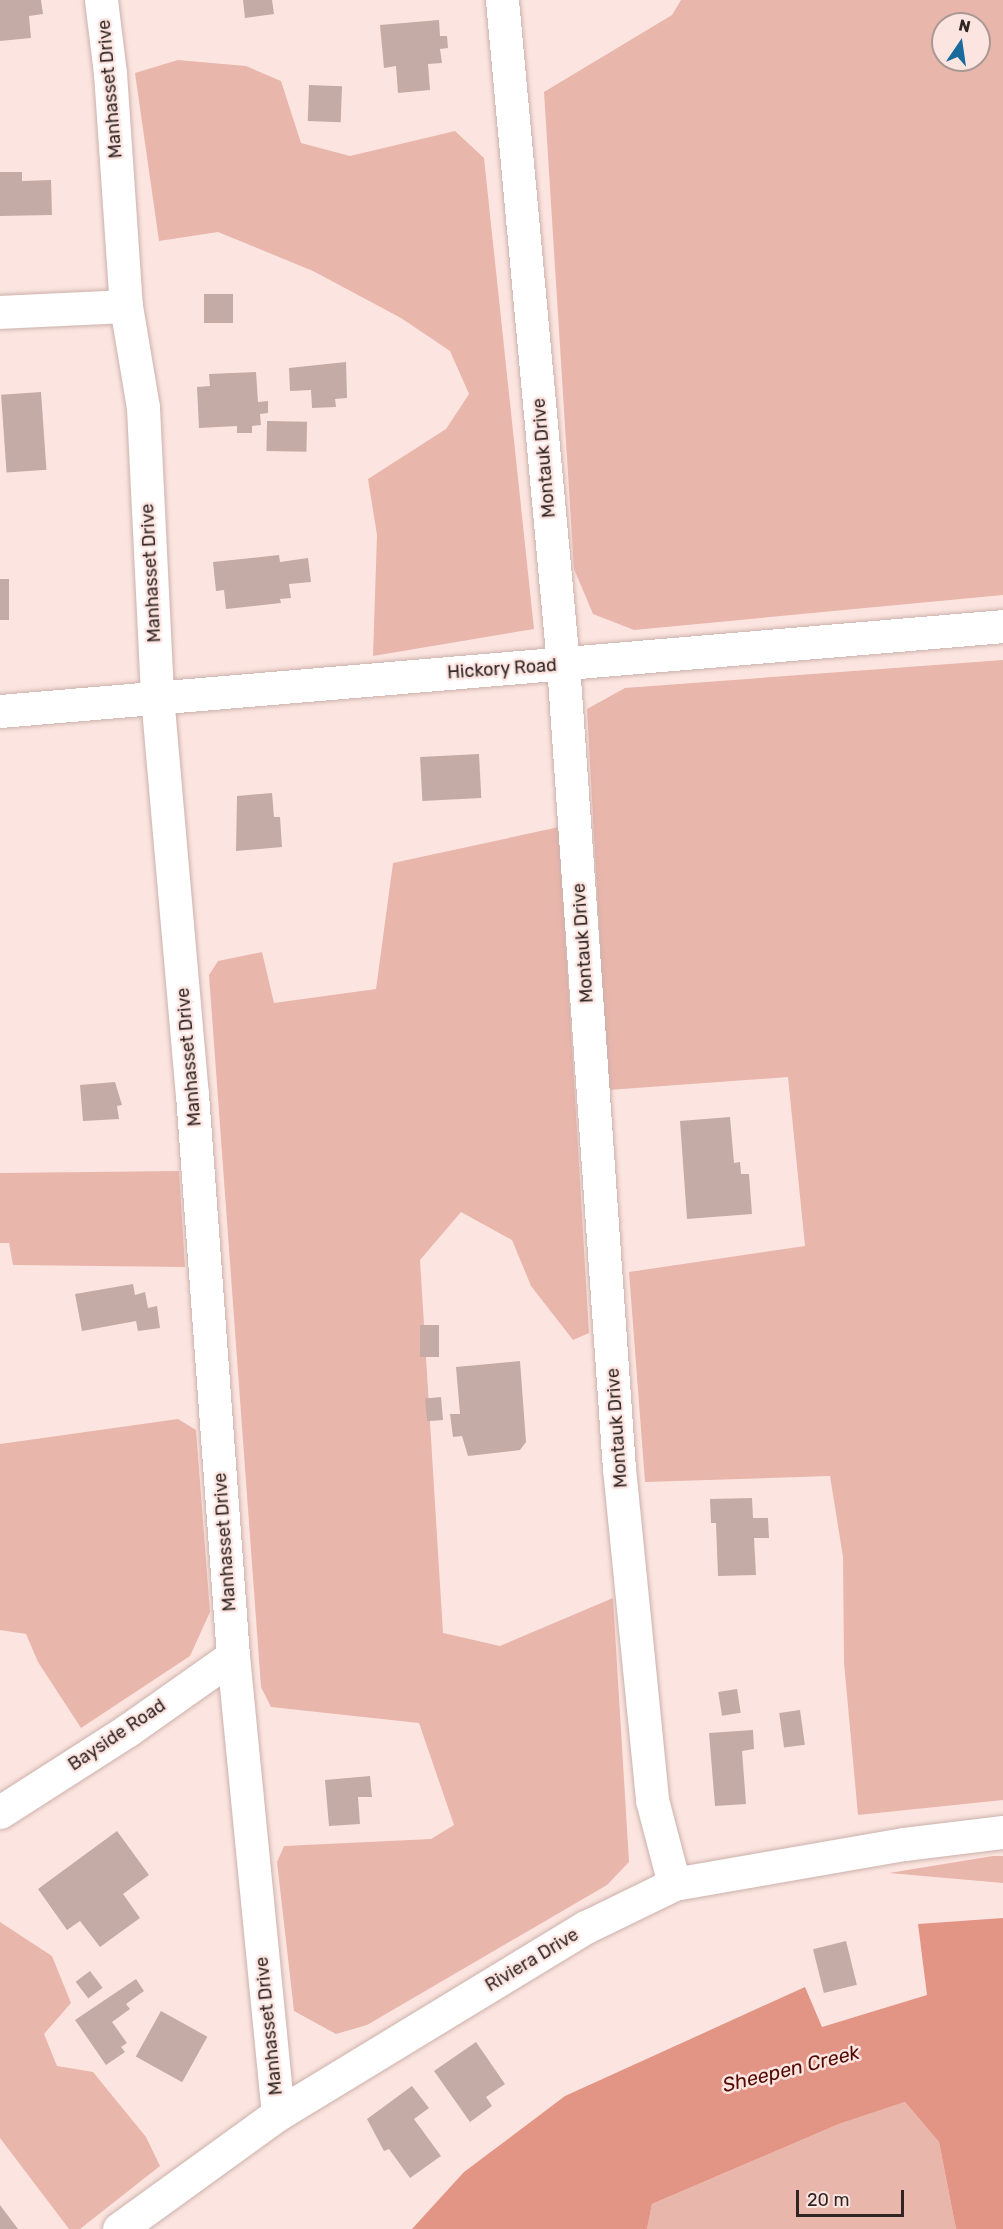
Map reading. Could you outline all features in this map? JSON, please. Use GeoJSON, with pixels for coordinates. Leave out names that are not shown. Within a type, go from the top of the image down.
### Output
{"type":"FeatureCollection","features":[{"type":"Feature","properties":{"kind":"street","name":"Manhasset Drive"},"geometry":{"type":"LineString","coordinates":[[101,0],[110,73],[126,306],[143,408],[157,696],[192,1094],[233,1656],[278,2114]]}},
{"type":"Feature","properties":{"kind":"street","name":"Montauk Drive"},"geometry":{"type":"LineString","coordinates":[[502,0],[563,664],[619,1468],[652,1800],[674,1884]]}},
{"type":"Feature","properties":{"kind":"street"},"geometry":{"type":"LineString","coordinates":[[0,312],[126,306]]}},
{"type":"Feature","properties":{"kind":"street","name":"Hickory Road"},"geometry":{"type":"LineString","coordinates":[[0,711],[1003,626]]}},
{"type":"Feature","properties":{"kind":"street","name":"Bayside Road"},"geometry":{"type":"LineString","coordinates":[[0,1812],[128,1730],[233,1656]]}},
{"type":"Feature","properties":{"kind":"street","name":"Riviera Drive"},"geometry":{"type":"LineString","coordinates":[[119,2229],[278,2114],[586,1927],[674,1884],[904,1844],[1003,1832]]}},
{"type":"Feature","properties":{"kind":"shaded area"},"geometry":{"type":"Polygon","coordinates":[[[681,0],[1003,0],[1003,595],[634,630],[593,614],[574,569],[544,92],[672,15],[681,0]]]}},
{"type":"Feature","properties":{"kind":"shaded area"},"geometry":{"type":"Polygon","coordinates":[[[178,60],[246,66],[281,81],[301,143],[350,156],[455,131],[484,158],[534,629],[373,656],[377,535],[368,479],[446,429],[469,394],[450,351],[401,318],[313,271],[218,232],[159,241],[135,73],[178,60]]]}},
{"type":"Feature","properties":{"kind":"shaded area"},"geometry":{"type":"Polygon","coordinates":[[[1003,660],[1003,1800],[858,1815],[844,1663],[843,1557],[830,1476],[645,1482],[629,1272],[805,1246],[788,1077],[608,1090],[587,709],[625,688],[1003,660]]]}},
{"type":"Feature","properties":{"kind":"shaded area"},"geometry":{"type":"Polygon","coordinates":[[[559,827],[589,1333],[573,1340],[531,1286],[512,1240],[461,1212],[420,1260],[443,1633],[500,1646],[613,1598],[629,1862],[607,1885],[367,2025],[336,2034],[294,2011],[277,1862],[284,1846],[431,1839],[454,1825],[419,1723],[271,1707],[261,1687],[209,975],[218,961],[262,952],[274,1003],[376,989],[393,863],[559,827]]]}},
{"type":"Feature","properties":{"kind":"shaded area"},"geometry":{"type":"Polygon","coordinates":[[[179,1171],[185,1267],[13,1265],[9,1243],[0,1243],[0,1173],[179,1171]]]}},
{"type":"Feature","properties":{"kind":"shaded area"},"geometry":{"type":"Polygon","coordinates":[[[178,1419],[196,1430],[210,1612],[190,1656],[81,1728],[38,1662],[26,1634],[0,1630],[0,1444],[178,1419]]]}},
{"type":"Feature","properties":{"kind":"shaded area"},"geometry":{"type":"Polygon","coordinates":[[[1003,1856],[1003,1883],[889,1873],[1003,1856]]]}},
{"type":"Feature","properties":{"kind":"shaded area"},"geometry":{"type":"Polygon","coordinates":[[[0,1922],[52,1956],[71,2003],[44,2034],[57,2066],[93,2072],[146,2137],[160,2166],[80,2229],[69,2229],[0,2138],[0,1922]]]}},
{"type":"Feature","properties":{"kind":"shaded area"},"geometry":{"type":"Polygon","coordinates":[[[905,2102],[939,2142],[956,2229],[647,2229],[652,2204],[839,2124],[905,2102]]]}},
{"type":"Feature","properties":{"kind":"water","name":"Sheepen Creek"},"geometry":{"type":"Polygon","coordinates":[[[1003,1918],[1003,2229],[956,2229],[939,2142],[905,2102],[839,2124],[652,2204],[647,2229],[412,2229],[464,2172],[565,2096],[805,1987],[822,2027],[927,1995],[918,1924],[1003,1918]]]}},
{"type":"Feature","properties":{"kind":"building"},"geometry":{"type":"Polygon","coordinates":[[[0,0],[41,0],[43,14],[29,16],[31,38],[0,41],[0,0]]]}},
{"type":"Feature","properties":{"kind":"building"},"geometry":{"type":"Polygon","coordinates":[[[243,0],[272,0],[274,14],[245,18],[243,0]]]}},
{"type":"Feature","properties":{"kind":"building"},"geometry":{"type":"Polygon","coordinates":[[[439,20],[440,36],[447,36],[448,48],[440,49],[442,63],[428,64],[430,90],[398,93],[396,66],[384,68],[380,25],[439,20]]]}},
{"type":"Feature","properties":{"kind":"building"},"geometry":{"type":"Polygon","coordinates":[[[309,85],[342,86],[341,122],[308,121],[309,85]]]}},
{"type":"Feature","properties":{"kind":"building"},"geometry":{"type":"Polygon","coordinates":[[[0,172],[22,172],[22,181],[51,180],[52,215],[0,216],[0,172]]]}},
{"type":"Feature","properties":{"kind":"building"},"geometry":{"type":"Polygon","coordinates":[[[204,294],[233,294],[233,323],[204,323],[204,294]]]}},
{"type":"Feature","properties":{"kind":"building"},"geometry":{"type":"Polygon","coordinates":[[[346,362],[347,398],[335,399],[336,407],[312,408],[311,390],[290,391],[289,368],[346,362]]]}},
{"type":"Feature","properties":{"kind":"building"},"geometry":{"type":"Polygon","coordinates":[[[256,372],[258,402],[268,401],[268,413],[260,414],[261,425],[252,426],[252,433],[237,433],[237,426],[199,428],[197,387],[210,386],[209,374],[256,372]]]}},
{"type":"Feature","properties":{"kind":"building"},"geometry":{"type":"Polygon","coordinates":[[[41,392],[46,470],[7,473],[1,395],[41,392]]]}},
{"type":"Feature","properties":{"kind":"building"},"geometry":{"type":"Polygon","coordinates":[[[267,421],[307,422],[306,452],[266,451],[267,421]]]}},
{"type":"Feature","properties":{"kind":"building"},"geometry":{"type":"Polygon","coordinates":[[[279,555],[280,562],[308,558],[311,582],[289,584],[291,598],[280,599],[281,603],[226,609],[224,590],[216,591],[213,562],[279,555]]]}},
{"type":"Feature","properties":{"kind":"building"},"geometry":{"type":"Polygon","coordinates":[[[0,579],[9,579],[9,620],[0,620],[0,579]]]}},
{"type":"Feature","properties":{"kind":"building"},"geometry":{"type":"Polygon","coordinates":[[[479,754],[481,798],[422,801],[420,757],[479,754]]]}},
{"type":"Feature","properties":{"kind":"building"},"geometry":{"type":"Polygon","coordinates":[[[272,793],[274,817],[280,817],[282,847],[236,851],[237,796],[272,793]]]}},
{"type":"Feature","properties":{"kind":"building"},"geometry":{"type":"Polygon","coordinates":[[[115,1082],[122,1105],[117,1106],[119,1119],[83,1121],[80,1085],[115,1082]]]}},
{"type":"Feature","properties":{"kind":"building"},"geometry":{"type":"Polygon","coordinates":[[[730,1117],[734,1163],[740,1162],[741,1174],[749,1174],[752,1214],[687,1219],[680,1121],[730,1117]]]}},
{"type":"Feature","properties":{"kind":"building"},"geometry":{"type":"Polygon","coordinates":[[[133,1284],[135,1295],[145,1292],[148,1308],[157,1306],[160,1328],[138,1331],[136,1321],[82,1331],[75,1294],[133,1284]]]}},
{"type":"Feature","properties":{"kind":"building"},"geometry":{"type":"Polygon","coordinates":[[[420,1325],[439,1325],[439,1357],[420,1357],[420,1325]]]}},
{"type":"Feature","properties":{"kind":"building"},"geometry":{"type":"Polygon","coordinates":[[[520,1361],[526,1442],[520,1450],[468,1456],[462,1436],[453,1437],[450,1414],[460,1414],[456,1367],[520,1361]]]}},
{"type":"Feature","properties":{"kind":"building"},"geometry":{"type":"Polygon","coordinates":[[[441,1397],[443,1420],[427,1421],[425,1398],[441,1397]]]}},
{"type":"Feature","properties":{"kind":"building"},"geometry":{"type":"Polygon","coordinates":[[[752,1498],[753,1518],[768,1518],[769,1538],[754,1538],[756,1575],[718,1576],[716,1523],[711,1523],[710,1499],[752,1498]]]}},
{"type":"Feature","properties":{"kind":"building"},"geometry":{"type":"Polygon","coordinates":[[[737,1689],[741,1713],[722,1716],[718,1692],[737,1689]]]}},
{"type":"Feature","properties":{"kind":"building"},"geometry":{"type":"Polygon","coordinates":[[[800,1710],[805,1745],[784,1748],[779,1713],[800,1710]]]}},
{"type":"Feature","properties":{"kind":"building"},"geometry":{"type":"Polygon","coordinates":[[[753,1730],[754,1749],[742,1751],[746,1804],[715,1806],[709,1733],[753,1730]]]}},
{"type":"Feature","properties":{"kind":"building"},"geometry":{"type":"Polygon","coordinates":[[[370,1776],[372,1797],[358,1797],[360,1824],[329,1826],[325,1780],[370,1776]]]}},
{"type":"Feature","properties":{"kind":"building"},"geometry":{"type":"Polygon","coordinates":[[[117,1831],[149,1875],[123,1894],[140,1918],[100,1947],[80,1921],[67,1930],[38,1889],[117,1831]]]}},
{"type":"Feature","properties":{"kind":"building"},"geometry":{"type":"Polygon","coordinates":[[[846,1941],[857,1985],[824,1993],[813,1949],[846,1941]]]}},
{"type":"Feature","properties":{"kind":"building"},"geometry":{"type":"Polygon","coordinates":[[[90,1971],[103,1988],[88,1999],[76,1982],[90,1971]]]}},
{"type":"Feature","properties":{"kind":"building"},"geometry":{"type":"Polygon","coordinates":[[[136,1979],[144,1991],[126,2004],[130,2009],[112,2022],[127,2043],[121,2047],[125,2052],[106,2065],[75,2020],[136,1979]]]}},
{"type":"Feature","properties":{"kind":"building"},"geometry":{"type":"Polygon","coordinates":[[[161,2011],[207,2037],[182,2082],[136,2056],[161,2011]]]}},
{"type":"Feature","properties":{"kind":"building"},"geometry":{"type":"Polygon","coordinates":[[[476,2042],[505,2084],[486,2097],[492,2106],[470,2122],[434,2071],[476,2042]]]}},
{"type":"Feature","properties":{"kind":"building"},"geometry":{"type":"Polygon","coordinates":[[[412,2086],[429,2108],[414,2119],[441,2156],[410,2178],[389,2149],[384,2151],[367,2119],[412,2086]]]}},
{"type":"Feature","properties":{"kind":"building"},"geometry":{"type":"Polygon","coordinates":[[[0,2205],[18,2229],[0,2229],[0,2205]]]}}]}
